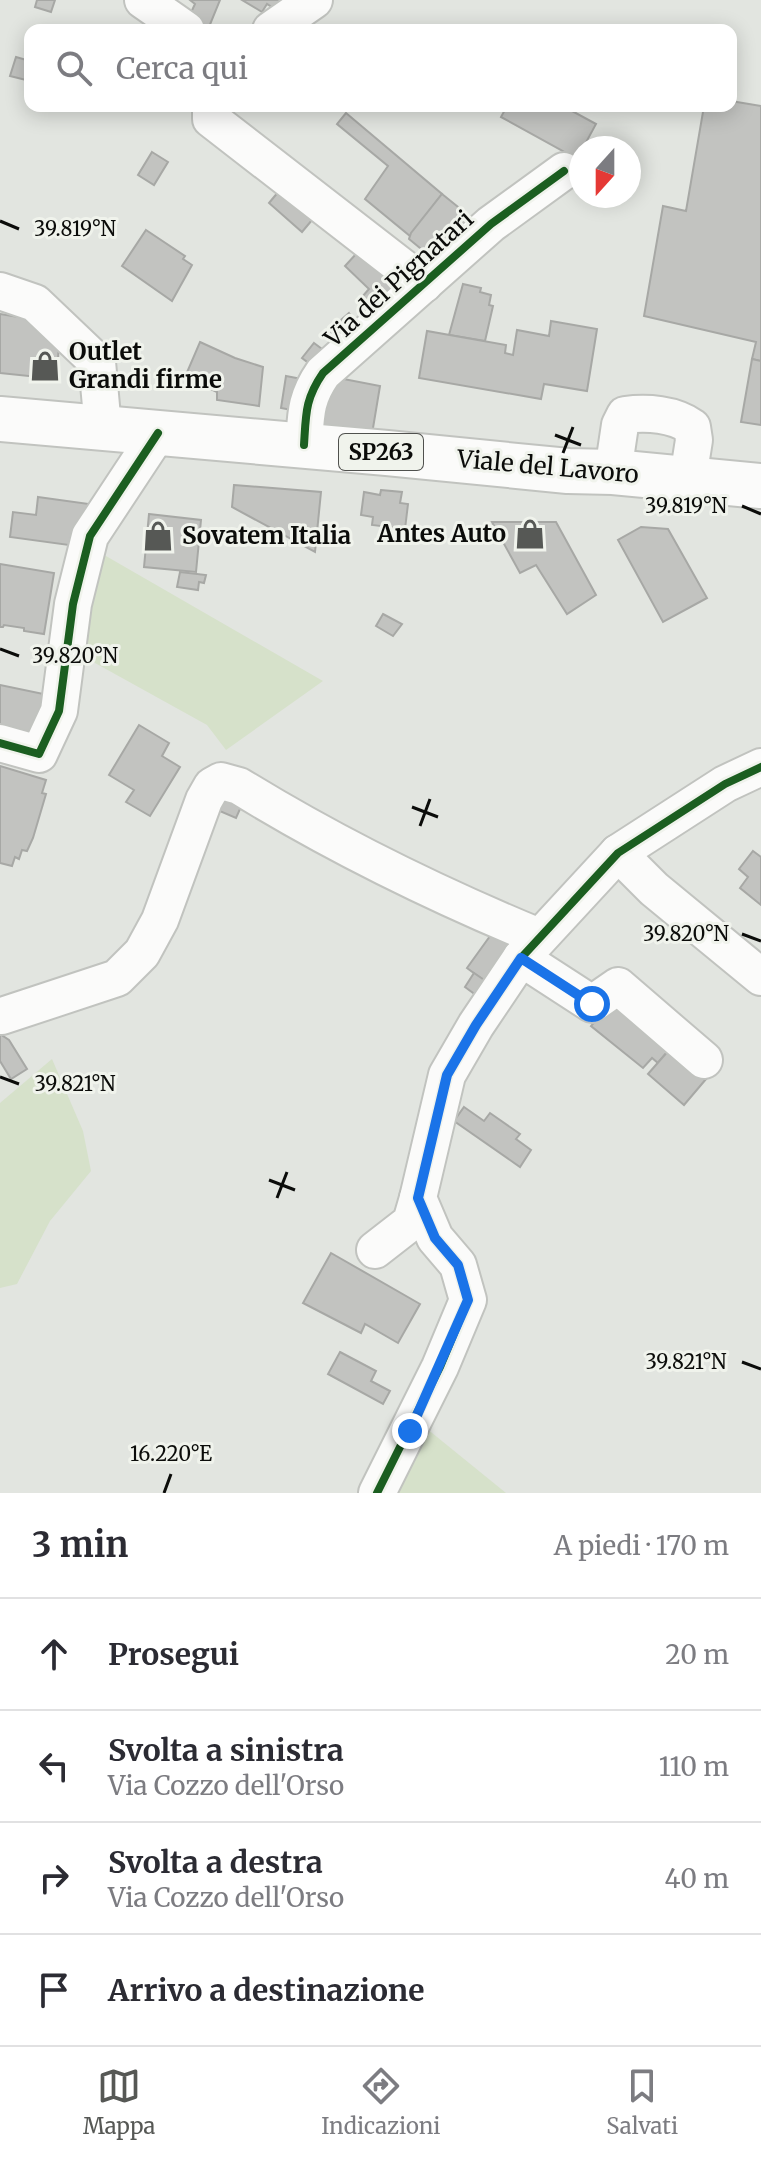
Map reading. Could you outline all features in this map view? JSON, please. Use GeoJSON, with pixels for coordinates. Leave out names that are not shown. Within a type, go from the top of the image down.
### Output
{"type":"FeatureCollection","features":[{"type":"Feature","properties":{"kind":"main road","name":"Viale del Lavoro"},"geometry":{"type":"LineString","coordinates":[[0,419],[761,486]]}},
{"type":"Feature","properties":{"kind":"street"},"geometry":{"type":"LineString","coordinates":[[143,0],[177,24]]}},
{"type":"Feature","properties":{"kind":"street"},"geometry":{"type":"LineString","coordinates":[[280,24],[314,0]]}},
{"type":"Feature","properties":{"kind":"street","name":"Via dei Pignatari"},"geometry":{"type":"LineString","coordinates":[[211,112],[211,119],[235,139],[424,284]]}},
{"type":"Feature","properties":{"kind":"street","name":"Via dei Pignatari"},"geometry":{"type":"LineString","coordinates":[[304,445],[306,407],[311,391],[323,373],[491,224],[564,171]]}},
{"type":"Feature","properties":{"kind":"street"},"geometry":{"type":"LineString","coordinates":[[0,291],[35,303],[97,362],[103,428]]}},
{"type":"Feature","properties":{"kind":"street"},"geometry":{"type":"LineString","coordinates":[[613,472],[620,425],[625,415],[639,413],[681,419],[692,427],[694,440],[688,478]]}},
{"type":"Feature","properties":{"kind":"street"},"geometry":{"type":"LineString","coordinates":[[0,743],[39,754],[59,711],[73,604],[90,536],[158,433]]}},
{"type":"Feature","properties":{"kind":"street"},"geometry":{"type":"LineString","coordinates":[[375,1250],[411,1222],[447,1075],[476,1025],[530,948],[618,853],[725,784],[761,767]]}},
{"type":"Feature","properties":{"kind":"street"},"geometry":{"type":"LineString","coordinates":[[2,1016],[117,978],[142,953],[160,920],[204,800],[212,786],[221,781],[239,786],[360,855],[484,915],[530,948],[592,1004],[618,986],[704,1060]]}},
{"type":"Feature","properties":{"kind":"street"},"geometry":{"type":"LineString","coordinates":[[618,853],[654,889],[761,977]]}},
{"type":"Feature","properties":{"kind":"street"},"geometry":{"type":"LineString","coordinates":[[377,1493],[416,1418],[468,1300],[458,1265],[435,1238],[418,1198]]}},
{"type":"Feature","properties":{"kind":"green space"},"geometry":{"type":"Polygon","coordinates":[[[99,552],[323,681],[226,750],[207,725],[86,658],[83,640],[99,552]]]}},
{"type":"Feature","properties":{"kind":"green space"},"geometry":{"type":"Polygon","coordinates":[[[52,1059],[83,1131],[91,1171],[50,1221],[17,1284],[0,1288],[0,1103],[52,1059]]]}},
{"type":"Feature","properties":{"kind":"green space"},"geometry":{"type":"Polygon","coordinates":[[[421,1424],[506,1493],[383,1493],[421,1424]]]}},
{"type":"Feature","properties":{"kind":"building"},"geometry":{"type":"Polygon","coordinates":[[[37,0],[55,0],[51,12],[35,7],[37,0]]]}},
{"type":"Feature","properties":{"kind":"building"},"geometry":{"type":"Polygon","coordinates":[[[190,0],[220,0],[210,24],[188,19],[195,4],[190,0]]]}},
{"type":"Feature","properties":{"kind":"building"},"geometry":{"type":"Polygon","coordinates":[[[242,0],[295,0],[278,11],[267,4],[262,12],[242,0]]]}},
{"type":"Feature","properties":{"kind":"building"},"geometry":{"type":"Polygon","coordinates":[[[16,57],[24,59],[24,80],[10,76],[16,57]]]}},
{"type":"Feature","properties":{"kind":"building"},"geometry":{"type":"Polygon","coordinates":[[[737,102],[761,106],[761,361],[752,359],[756,342],[644,316],[663,206],[686,211],[703,112],[737,112],[737,102]]]}},
{"type":"Feature","properties":{"kind":"building"},"geometry":{"type":"Polygon","coordinates":[[[504,112],[574,112],[596,124],[589,136],[569,136],[569,155],[501,117],[504,112]]]}},
{"type":"Feature","properties":{"kind":"building"},"geometry":{"type":"Polygon","coordinates":[[[346,113],[442,194],[410,236],[365,199],[388,166],[337,124],[346,113]]]}},
{"type":"Feature","properties":{"kind":"building"},"geometry":{"type":"Polygon","coordinates":[[[152,152],[168,162],[154,185],[138,175],[152,152]]]}},
{"type":"Feature","properties":{"kind":"building"},"geometry":{"type":"Polygon","coordinates":[[[284,185],[317,214],[302,232],[269,203],[284,185]]]}},
{"type":"Feature","properties":{"kind":"building"},"geometry":{"type":"Polygon","coordinates":[[[442,194],[478,223],[437,262],[409,239],[442,194]]]}},
{"type":"Feature","properties":{"kind":"building"},"geometry":{"type":"Polygon","coordinates":[[[146,230],[185,256],[183,259],[192,265],[172,301],[122,266],[146,230]]]}},
{"type":"Feature","properties":{"kind":"building"},"geometry":{"type":"Polygon","coordinates":[[[356,254],[365,254],[409,281],[380,314],[362,297],[369,289],[345,266],[356,254]]]}},
{"type":"Feature","properties":{"kind":"building"},"geometry":{"type":"Polygon","coordinates":[[[463,284],[481,288],[480,292],[491,295],[489,305],[493,306],[485,341],[449,335],[463,284]]]}},
{"type":"Feature","properties":{"kind":"building"},"geometry":{"type":"Polygon","coordinates":[[[349,313],[361,328],[339,346],[327,332],[349,313]]]}},
{"type":"Feature","properties":{"kind":"building"},"geometry":{"type":"Polygon","coordinates":[[[0,314],[37,320],[59,340],[57,379],[0,373],[0,314]]]}},
{"type":"Feature","properties":{"kind":"building"},"geometry":{"type":"Polygon","coordinates":[[[551,321],[597,329],[587,391],[544,384],[541,399],[419,378],[427,331],[506,345],[505,353],[513,355],[517,330],[549,336],[551,321]]]}},
{"type":"Feature","properties":{"kind":"building"},"geometry":{"type":"Polygon","coordinates":[[[200,342],[263,367],[259,406],[217,400],[217,392],[185,377],[200,342]]]}},
{"type":"Feature","properties":{"kind":"building"},"geometry":{"type":"Polygon","coordinates":[[[314,343],[330,355],[318,370],[302,358],[314,343]]]}},
{"type":"Feature","properties":{"kind":"building"},"geometry":{"type":"Polygon","coordinates":[[[752,359],[761,361],[761,425],[741,422],[752,359]]]}},
{"type":"Feature","properties":{"kind":"building"},"geometry":{"type":"Polygon","coordinates":[[[286,376],[307,380],[302,412],[281,408],[286,376]]]}},
{"type":"Feature","properties":{"kind":"building"},"geometry":{"type":"Polygon","coordinates":[[[328,376],[380,386],[372,434],[323,427],[311,401],[328,376]]]}},
{"type":"Feature","properties":{"kind":"building"},"geometry":{"type":"Polygon","coordinates":[[[234,485],[321,492],[315,552],[232,507],[234,485]]]}},
{"type":"Feature","properties":{"kind":"building"},"geometry":{"type":"Polygon","coordinates":[[[381,490],[402,492],[400,503],[408,504],[405,529],[372,525],[373,517],[361,515],[364,492],[380,495],[381,490]]]}},
{"type":"Feature","properties":{"kind":"building"},"geometry":{"type":"Polygon","coordinates":[[[38,497],[89,504],[76,546],[10,537],[13,512],[36,515],[38,497]]]}},
{"type":"Feature","properties":{"kind":"building"},"geometry":{"type":"Polygon","coordinates":[[[149,514],[201,520],[196,572],[144,567],[149,514]]]}},
{"type":"Feature","properties":{"kind":"building"},"geometry":{"type":"Polygon","coordinates":[[[492,522],[556,522],[596,595],[567,614],[536,565],[520,573],[492,522]]]}},
{"type":"Feature","properties":{"kind":"building"},"geometry":{"type":"Polygon","coordinates":[[[641,527],[668,529],[707,598],[663,622],[618,540],[641,527]]]}},
{"type":"Feature","properties":{"kind":"building"},"geometry":{"type":"Polygon","coordinates":[[[0,564],[54,573],[44,634],[24,631],[24,628],[0,627],[0,564]]]}},
{"type":"Feature","properties":{"kind":"building"},"geometry":{"type":"Polygon","coordinates":[[[180,572],[206,575],[204,583],[199,582],[198,590],[177,587],[180,572]]]}},
{"type":"Feature","properties":{"kind":"building"},"geometry":{"type":"Polygon","coordinates":[[[383,614],[402,624],[393,636],[376,626],[383,614]]]}},
{"type":"Feature","properties":{"kind":"building"},"geometry":{"type":"Polygon","coordinates":[[[0,685],[53,696],[43,738],[0,728],[0,685]]]}},
{"type":"Feature","properties":{"kind":"building"},"geometry":{"type":"Polygon","coordinates":[[[139,725],[169,743],[162,756],[180,767],[150,816],[126,802],[134,790],[109,775],[139,725]]]}},
{"type":"Feature","properties":{"kind":"building"},"geometry":{"type":"Polygon","coordinates":[[[0,766],[46,780],[42,793],[46,794],[33,838],[27,851],[22,850],[19,859],[15,857],[12,866],[0,863],[0,766]]]}},
{"type":"Feature","properties":{"kind":"building"},"geometry":{"type":"Polygon","coordinates":[[[223,791],[244,800],[236,818],[215,809],[223,791]]]}},
{"type":"Feature","properties":{"kind":"building"},"geometry":{"type":"Polygon","coordinates":[[[753,851],[761,857],[761,905],[740,888],[748,877],[739,869],[753,851]]]}},
{"type":"Feature","properties":{"kind":"building"},"geometry":{"type":"Polygon","coordinates":[[[498,925],[528,940],[493,987],[467,968],[498,925]]]}},
{"type":"Feature","properties":{"kind":"building"},"geometry":{"type":"Polygon","coordinates":[[[474,973],[490,984],[480,998],[465,987],[474,973]]]}},
{"type":"Feature","properties":{"kind":"building"},"geometry":{"type":"Polygon","coordinates":[[[618,995],[673,1045],[658,1063],[652,1058],[643,1068],[591,1026],[618,995]]]}},
{"type":"Feature","properties":{"kind":"building"},"geometry":{"type":"Polygon","coordinates":[[[0,1034],[9,1040],[27,1069],[11,1079],[0,1061],[0,1034]]]}},
{"type":"Feature","properties":{"kind":"building"},"geometry":{"type":"Polygon","coordinates":[[[676,1042],[712,1072],[684,1105],[648,1074],[676,1042]]]}},
{"type":"Feature","properties":{"kind":"building"},"geometry":{"type":"Polygon","coordinates":[[[464,1107],[484,1121],[490,1113],[520,1134],[516,1139],[531,1150],[520,1167],[454,1121],[464,1107]]]}},
{"type":"Feature","properties":{"kind":"building"},"geometry":{"type":"Polygon","coordinates":[[[331,1253],[420,1304],[398,1343],[365,1324],[361,1333],[303,1303],[331,1253]]]}},
{"type":"Feature","properties":{"kind":"building"},"geometry":{"type":"Polygon","coordinates":[[[340,1352],[376,1371],[371,1381],[390,1391],[383,1404],[328,1374],[340,1352]]]}},
{"type":"Feature","properties":{"kind":"cycle path"},"geometry":{"type":"LineString","coordinates":[[304,445],[310,399],[323,373],[491,224],[564,171]]}},
{"type":"Feature","properties":{"kind":"cycle path"},"geometry":{"type":"LineString","coordinates":[[0,743],[39,754],[59,711],[73,604],[90,536],[158,433]]}},
{"type":"Feature","properties":{"kind":"cycle path"},"geometry":{"type":"LineString","coordinates":[[377,1493],[440,1367],[468,1300],[458,1265],[435,1238],[418,1198],[447,1075],[521,958],[618,853],[725,784],[761,767]]}},
{"type":"Feature","properties":{"kind":"place","name":"Outlet Grandi firme"},"geometry":{"type":"Point","coordinates":[45,366]}},
{"type":"Feature","properties":{"kind":"place","name":"Antes Auto"},"geometry":{"type":"Point","coordinates":[530,534]}},
{"type":"Feature","properties":{"kind":"place","name":"Sovatem Italia"},"geometry":{"type":"Point","coordinates":[158,536]}},
{"type":"Feature","properties":{"kind":"route"},"geometry":{"type":"LineString","coordinates":[[410,1431],[468,1300],[458,1265],[435,1238],[418,1198],[447,1075],[521,958],[592,1004]]}}]}
